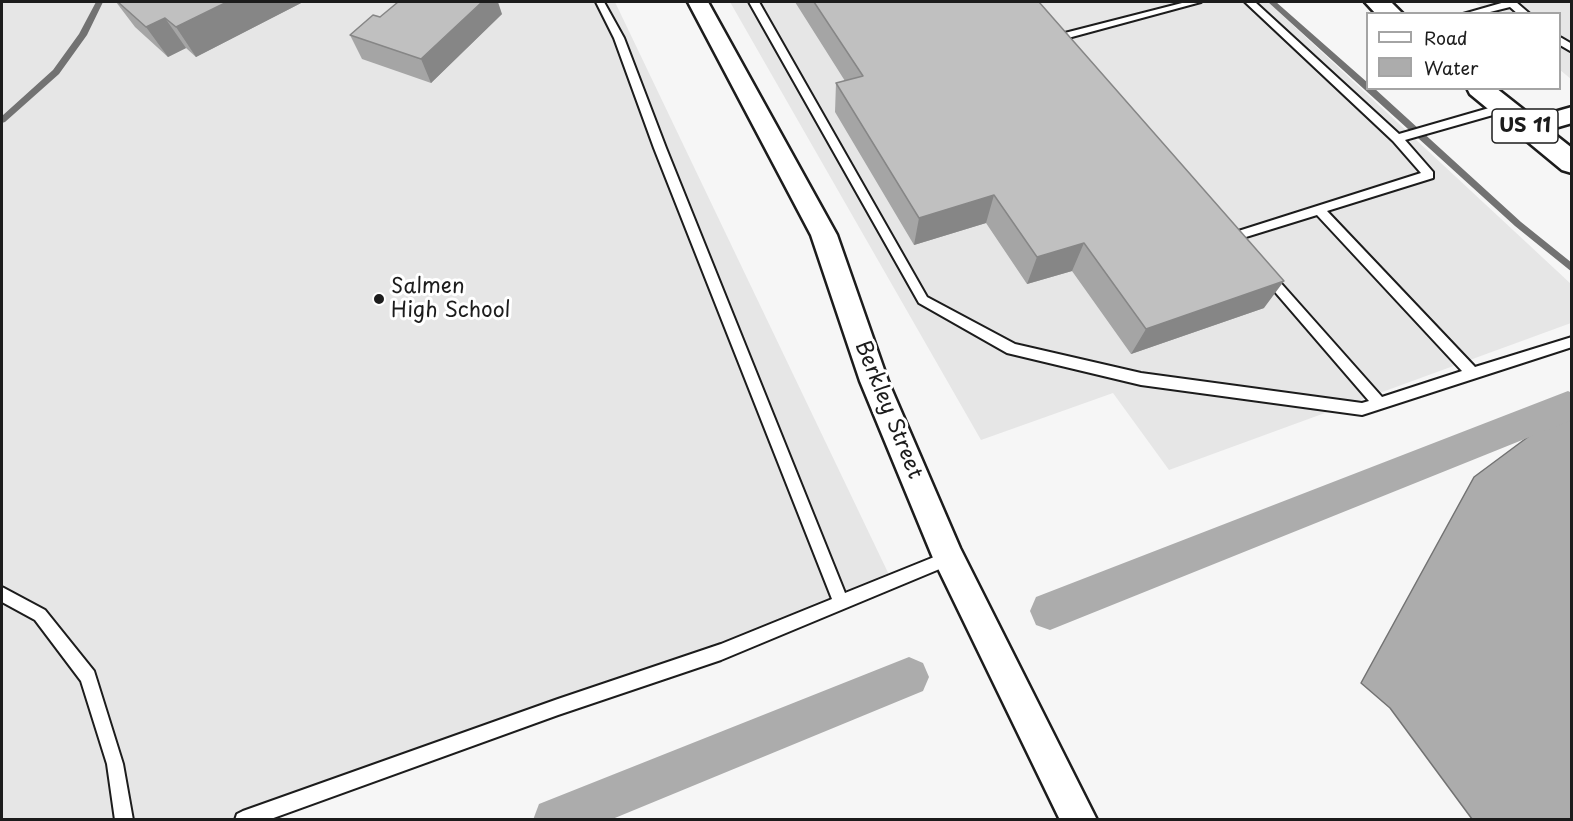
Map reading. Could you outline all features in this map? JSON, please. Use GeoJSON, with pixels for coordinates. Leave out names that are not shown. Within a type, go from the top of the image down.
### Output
{"type":"FeatureCollection","features":[{"type":"Feature","properties":{"kind":"main road"},"geometry":{"type":"LineString","coordinates":[[1377,2],[1389,12]]}},
{"type":"Feature","properties":{"kind":"main road","name":"US 11"},"geometry":{"type":"LineString","coordinates":[[1481,90],[1572,163]]}},
{"type":"Feature","properties":{"kind":"street","name":"Berkley Street"},"geometry":{"type":"LineString","coordinates":[[698,2],[824,235],[874,381],[948,558],[1079,819]]}},
{"type":"Feature","properties":{"kind":"street"},"geometry":{"type":"LineString","coordinates":[[1527,128],[1572,115]]}},
{"type":"Feature","properties":{"kind":"lane"},"geometry":{"type":"LineString","coordinates":[[600,2],[619,38],[660,148],[743,352],[840,602]]}},
{"type":"Feature","properties":{"kind":"lane"},"geometry":{"type":"LineString","coordinates":[[754,2],[923,300],[1012,349],[1142,379],[1362,409],[1572,342]]}},
{"type":"Feature","properties":{"kind":"lane"},"geometry":{"type":"LineString","coordinates":[[1058,39],[1196,2]]}},
{"type":"Feature","properties":{"kind":"lane"},"geometry":{"type":"LineString","coordinates":[[1233,237],[1430,175],[1397,138],[1250,2]]}},
{"type":"Feature","properties":{"kind":"lane"},"geometry":{"type":"LineString","coordinates":[[1475,12],[1511,2],[1523,12]]}},
{"type":"Feature","properties":{"kind":"lane"},"geometry":{"type":"LineString","coordinates":[[1397,138],[1503,108]]}},
{"type":"Feature","properties":{"kind":"lane"},"geometry":{"type":"LineString","coordinates":[[1319,210],[1473,374]]}},
{"type":"Feature","properties":{"kind":"lane"},"geometry":{"type":"LineString","coordinates":[[1256,264],[1380,404]]}},
{"type":"Feature","properties":{"kind":"lane"},"geometry":{"type":"LineString","coordinates":[[243,819],[558,707],[721,652],[948,558]]}},
{"type":"Feature","properties":{"kind":"lane"},"geometry":{"type":"LineString","coordinates":[[2,594],[40,615],[88,677],[115,764],[124,819]]}},
{"type":"Feature","properties":{"kind":"shaded area","name":"Salmen High School"},"geometry":{"type":"Polygon","coordinates":[[[2,2],[615,2],[892,581],[252,819],[2,819],[2,2]]]}},
{"type":"Feature","properties":{"kind":"shaded area"},"geometry":{"type":"Polygon","coordinates":[[[730,2],[1268,2],[1571,284],[1571,323],[1169,470],[1113,393],[981,440],[730,2]]]}},
{"type":"Feature","properties":{"kind":"shaded area"},"geometry":{"type":"Polygon","coordinates":[[[1474,2],[1571,2],[1571,79],[1561,71],[1561,12],[1488,12],[1474,2]]]}},
{"type":"Feature","properties":{"kind":"water"},"geometry":{"type":"Polygon","coordinates":[[[1571,405],[1571,819],[1472,819],[1390,708],[1361,683],[1474,477],[1571,405]]]}},
{"type":"Feature","properties":{"kind":"building"},"geometry":{"type":"Polygon","coordinates":[[[118,2],[227,2],[176,27],[165,18],[146,27],[118,2]]]}},
{"type":"Feature","properties":{"kind":"building"},"geometry":{"type":"Polygon","coordinates":[[[398,2],[482,2],[421,59],[350,35],[373,15],[380,17],[398,2]]]}},
{"type":"Feature","properties":{"kind":"building"},"geometry":{"type":"Polygon","coordinates":[[[814,2],[1039,2],[1284,281],[1146,329],[1084,243],[1037,257],[994,195],[919,218],[836,83],[863,76],[814,2]]]}},
{"type":"Feature","properties":{"kind":"waterway"},"geometry":{"type":"LineString","coordinates":[[2,120],[56,72],[83,35],[99,2]]}},
{"type":"Feature","properties":{"kind":"waterway"},"geometry":{"type":"LineString","coordinates":[[1272,2],[1366,86]]}},
{"type":"Feature","properties":{"kind":"waterway"},"geometry":{"type":"LineString","coordinates":[[1370,90],[1518,224],[1572,269]]}},
{"type":"Feature","properties":{"kind":"waterway"},"geometry":{"type":"LineString","coordinates":[[1050,611],[1568,406]]}},
{"type":"Feature","properties":{"kind":"waterway"},"geometry":{"type":"LineString","coordinates":[[555,820],[909,677]]}},
{"type":"Feature","properties":{"kind":"place","name":"Salmen High School"},"geometry":{"type":"Point","coordinates":[379,299]}}]}
